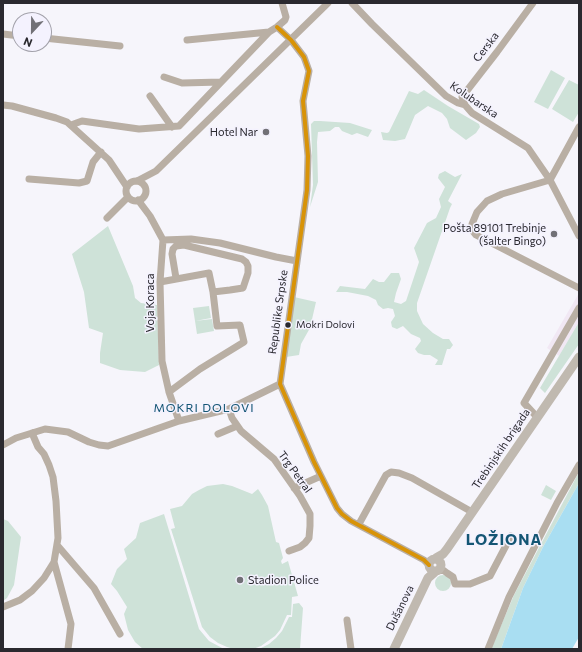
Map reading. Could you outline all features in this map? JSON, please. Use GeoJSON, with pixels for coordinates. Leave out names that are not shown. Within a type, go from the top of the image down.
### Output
{"type":"FeatureCollection","features":[{"type":"Feature","properties":{"kind":"street"},"geometry":{"type":"LineString","coordinates":[[71,126],[82,121],[139,129],[179,126],[269,32],[278,27],[285,20],[286,17],[282,3]]}},
{"type":"Feature","properties":{"kind":"street"},"geometry":{"type":"LineString","coordinates":[[150,216],[145,195],[145,186],[156,170],[328,3]]}},
{"type":"Feature","properties":{"kind":"street","name":"Kolubarska"},"geometry":{"type":"LineString","coordinates":[[352,3],[446,96],[465,105],[472,113],[528,148],[550,180],[579,236]]}},
{"type":"Feature","properties":{"kind":"street","name":"Cerska"},"geometry":{"type":"LineString","coordinates":[[465,105],[462,97],[533,3]]}},
{"type":"Feature","properties":{"kind":"street","name":"Republike Srpske"},"geometry":{"type":"LineString","coordinates":[[278,27],[291,40],[304,57],[309,71],[303,101],[308,156],[307,190],[280,384]]}},
{"type":"Feature","properties":{"kind":"street"},"geometry":{"type":"LineString","coordinates":[[187,40],[269,32]]}},
{"type":"Feature","properties":{"kind":"street"},"geometry":{"type":"LineString","coordinates":[[52,39],[120,46]]}},
{"type":"Feature","properties":{"kind":"street"},"geometry":{"type":"LineString","coordinates":[[164,77],[182,83],[221,82]]}},
{"type":"Feature","properties":{"kind":"street"},"geometry":{"type":"LineString","coordinates":[[150,96],[172,127]]}},
{"type":"Feature","properties":{"kind":"street"},"geometry":{"type":"LineString","coordinates":[[3,105],[12,106],[68,122],[109,160],[118,172],[132,183],[143,184],[145,186]]}},
{"type":"Feature","properties":{"kind":"street"},"geometry":{"type":"LineString","coordinates":[[579,127],[550,180],[502,194],[487,201],[477,212],[472,224],[472,230],[481,237],[579,288]]}},
{"type":"Feature","properties":{"kind":"street"},"geometry":{"type":"LineString","coordinates":[[28,179],[79,183],[87,181],[93,162],[101,152]]}},
{"type":"Feature","properties":{"kind":"street"},"geometry":{"type":"LineString","coordinates":[[128,197],[126,190],[132,183],[156,170]]}},
{"type":"Feature","properties":{"kind":"street"},"geometry":{"type":"LineString","coordinates":[[128,197],[138,200],[145,195]]}},
{"type":"Feature","properties":{"kind":"street"},"geometry":{"type":"LineString","coordinates":[[107,218],[128,197]]}},
{"type":"Feature","properties":{"kind":"street"},"geometry":{"type":"LineString","coordinates":[[138,200],[150,216],[163,240]]}},
{"type":"Feature","properties":{"kind":"street","name":"Republike Srpske"},"geometry":{"type":"LineString","coordinates":[[163,240],[191,239],[220,243],[297,261]]}},
{"type":"Feature","properties":{"kind":"street","name":"Voja Koraca"},"geometry":{"type":"LineString","coordinates":[[163,240],[160,282],[162,361],[169,392],[179,421]]}},
{"type":"Feature","properties":{"kind":"street"},"geometry":{"type":"LineString","coordinates":[[176,278],[172,254],[173,249],[176,246],[184,245],[242,259],[246,262],[248,273],[243,288],[213,292]]}},
{"type":"Feature","properties":{"kind":"street"},"geometry":{"type":"LineString","coordinates":[[160,282],[209,273],[217,326],[240,325],[244,342],[200,369],[169,392]]}},
{"type":"Feature","properties":{"kind":"street"},"geometry":{"type":"LineString","coordinates":[[537,417],[524,403],[579,308]]}},
{"type":"Feature","properties":{"kind":"street","name":"Trebinjskih brigada"},"geometry":{"type":"LineString","coordinates":[[428,578],[436,564],[579,357]]}},
{"type":"Feature","properties":{"kind":"street"},"geometry":{"type":"LineString","coordinates":[[3,445],[45,429],[60,430],[89,442],[108,446],[179,421],[229,409],[280,384],[321,476],[342,514],[436,564],[453,577],[455,584],[470,584],[490,576],[511,536]]}},
{"type":"Feature","properties":{"kind":"street","name":"Trg Petral"},"geometry":{"type":"LineString","coordinates":[[229,409],[232,418],[241,431],[274,459],[300,496],[310,514],[309,538],[300,547],[289,551]]}},
{"type":"Feature","properties":{"kind":"street"},"geometry":{"type":"LineString","coordinates":[[218,434],[237,426]]}},
{"type":"Feature","properties":{"kind":"street"},"geometry":{"type":"LineString","coordinates":[[3,607],[20,600],[32,591],[44,578],[54,562],[57,546],[56,501],[50,465],[38,447],[32,433]]}},
{"type":"Feature","properties":{"kind":"street"},"geometry":{"type":"LineString","coordinates":[[488,649],[509,597],[557,503],[579,465]]}},
{"type":"Feature","properties":{"kind":"street"},"geometry":{"type":"LineString","coordinates":[[359,524],[386,475],[391,472],[399,473],[412,478],[472,512]]}},
{"type":"Feature","properties":{"kind":"street"},"geometry":{"type":"LineString","coordinates":[[294,488],[321,476]]}},
{"type":"Feature","properties":{"kind":"street"},"geometry":{"type":"LineString","coordinates":[[57,546],[94,588],[120,634]]}},
{"type":"Feature","properties":{"kind":"street"},"geometry":{"type":"LineString","coordinates":[[54,562],[70,624],[68,649]]}},
{"type":"Feature","properties":{"kind":"street","name":"Dušanova"},"geometry":{"type":"LineString","coordinates":[[395,647],[428,578]]}},
{"type":"Feature","properties":{"kind":"street"},"geometry":{"type":"LineString","coordinates":[[347,620],[351,649]]}},
{"type":"Feature","properties":{"kind":"shaded area"},"geometry":{"type":"Polygon","coordinates":[[[579,293],[579,322],[559,356],[547,348],[579,293]]]}},
{"type":"Feature","properties":{"kind":"green space"},"geometry":{"type":"Polygon","coordinates":[[[551,70],[565,78],[548,109],[534,102],[551,70]]]}},
{"type":"Feature","properties":{"kind":"green space"},"geometry":{"type":"Polygon","coordinates":[[[569,80],[579,85],[579,112],[573,122],[552,109],[569,80]]]}},
{"type":"Feature","properties":{"kind":"green space"},"geometry":{"type":"Polygon","coordinates":[[[424,90],[479,124],[480,127],[476,133],[466,140],[450,128],[447,119],[442,113],[428,106],[415,115],[405,139],[395,141],[383,140],[381,132],[389,132],[409,91],[418,94],[424,90]]]}},
{"type":"Feature","properties":{"kind":"green space"},"geometry":{"type":"Polygon","coordinates":[[[314,121],[350,123],[372,130],[368,137],[357,133],[352,135],[342,131],[339,127],[335,127],[330,131],[318,132],[318,182],[310,207],[313,185],[311,124],[314,121]]]}},
{"type":"Feature","properties":{"kind":"green space"},"geometry":{"type":"Polygon","coordinates":[[[445,171],[455,177],[462,174],[448,201],[452,204],[417,303],[417,311],[423,324],[443,339],[449,339],[453,345],[450,349],[447,349],[442,365],[435,365],[438,360],[430,355],[418,353],[415,349],[421,341],[420,338],[411,334],[403,326],[397,329],[392,327],[391,322],[395,316],[393,309],[383,309],[378,305],[376,300],[368,296],[347,292],[336,292],[340,286],[365,289],[373,279],[379,282],[384,282],[391,273],[399,273],[401,279],[394,302],[401,304],[406,301],[419,262],[414,248],[427,223],[436,218],[441,207],[439,199],[445,187],[438,178],[439,174],[445,171]]]}},
{"type":"Feature","properties":{"kind":"green space"},"geometry":{"type":"Polygon","coordinates":[[[108,226],[133,286],[135,298],[141,303],[157,305],[159,365],[145,372],[120,370],[100,363],[103,333],[89,328],[84,292],[72,254],[108,226]]]}},
{"type":"Feature","properties":{"kind":"green space"},"geometry":{"type":"Polygon","coordinates":[[[294,297],[316,302],[310,328],[301,344],[299,355],[286,357],[294,297]]]}},
{"type":"Feature","properties":{"kind":"green space"},"geometry":{"type":"Polygon","coordinates":[[[209,306],[211,318],[195,321],[193,308],[209,306]]]}},
{"type":"Feature","properties":{"kind":"green space"},"geometry":{"type":"Polygon","coordinates":[[[212,319],[214,331],[197,334],[195,321],[212,319]]]}},
{"type":"Feature","properties":{"kind":"green space"},"geometry":{"type":"Polygon","coordinates":[[[579,322],[579,344],[545,393],[540,388],[579,322]]]}},
{"type":"Feature","properties":{"kind":"green space"},"geometry":{"type":"Polygon","coordinates":[[[579,472],[579,483],[543,547],[523,588],[501,649],[491,649],[514,595],[579,472]]]}},
{"type":"Feature","properties":{"kind":"green space","name":"Stadion Police"},"geometry":{"type":"Polygon","coordinates":[[[223,484],[252,494],[258,489],[268,506],[276,542],[279,543],[283,558],[281,561],[282,564],[288,561],[298,596],[292,597],[291,615],[287,615],[280,630],[275,636],[261,646],[253,649],[234,649],[227,647],[210,637],[202,627],[171,529],[175,528],[170,509],[182,506],[192,494],[207,486],[223,484]]]}},
{"type":"Feature","properties":{"kind":"green space"},"geometry":{"type":"Polygon","coordinates":[[[546,485],[556,491],[551,500],[541,495],[546,485]]]}},
{"type":"Feature","properties":{"kind":"green space"},"geometry":{"type":"Polygon","coordinates":[[[164,514],[199,629],[209,641],[224,649],[143,649],[135,642],[128,630],[124,614],[127,607],[111,584],[117,569],[127,559],[124,549],[136,538],[140,523],[164,514]]]}},
{"type":"Feature","properties":{"kind":"green space"},"geometry":{"type":"Polygon","coordinates":[[[3,519],[8,521],[21,537],[14,585],[7,598],[3,601],[3,519]]]}},
{"type":"Feature","properties":{"kind":"green space"},"geometry":{"type":"Polygon","coordinates":[[[440,575],[446,575],[451,580],[449,589],[446,591],[440,591],[435,586],[435,580],[440,575]]]}},
{"type":"Feature","properties":{"kind":"green space"},"geometry":{"type":"Polygon","coordinates":[[[299,603],[303,608],[300,649],[259,649],[269,644],[276,638],[282,631],[289,617],[292,617],[293,604],[299,603]]]}},
{"type":"Feature","properties":{"kind":"water"},"geometry":{"type":"Polygon","coordinates":[[[579,483],[579,637],[572,649],[501,649],[523,588],[543,547],[579,483]]]}},
{"type":"Feature","properties":{"kind":"transit line"},"geometry":{"type":"LineString","coordinates":[[277,27],[291,40],[304,57],[309,71],[303,101],[308,156],[307,190],[280,384],[314,462],[337,508],[351,521],[424,560],[429,565]]}},
{"type":"Feature","properties":{"kind":"place","name":"Hotel Nar"},"geometry":{"type":"Point","coordinates":[266,132]}},
{"type":"Feature","properties":{"kind":"place","name":"Pošta 89101 Trebinje (šalter Bingo)"},"geometry":{"type":"Point","coordinates":[554,234]}},
{"type":"Feature","properties":{"kind":"place","name":"Mokri Dolovi"},"geometry":{"type":"Point","coordinates":[288,325]}},
{"type":"Feature","properties":{"kind":"place","name":"Stadion Police"},"geometry":{"type":"Point","coordinates":[240,580]}},
{"type":"Feature","properties":{"kind":"district","name":"MOKRI DOLOVI"},"geometry":{"type":"Point","coordinates":[204,408]}},
{"type":"Feature","properties":{"kind":"district","name":"LOŽIONA"},"geometry":{"type":"Point","coordinates":[504,540]}}]}
